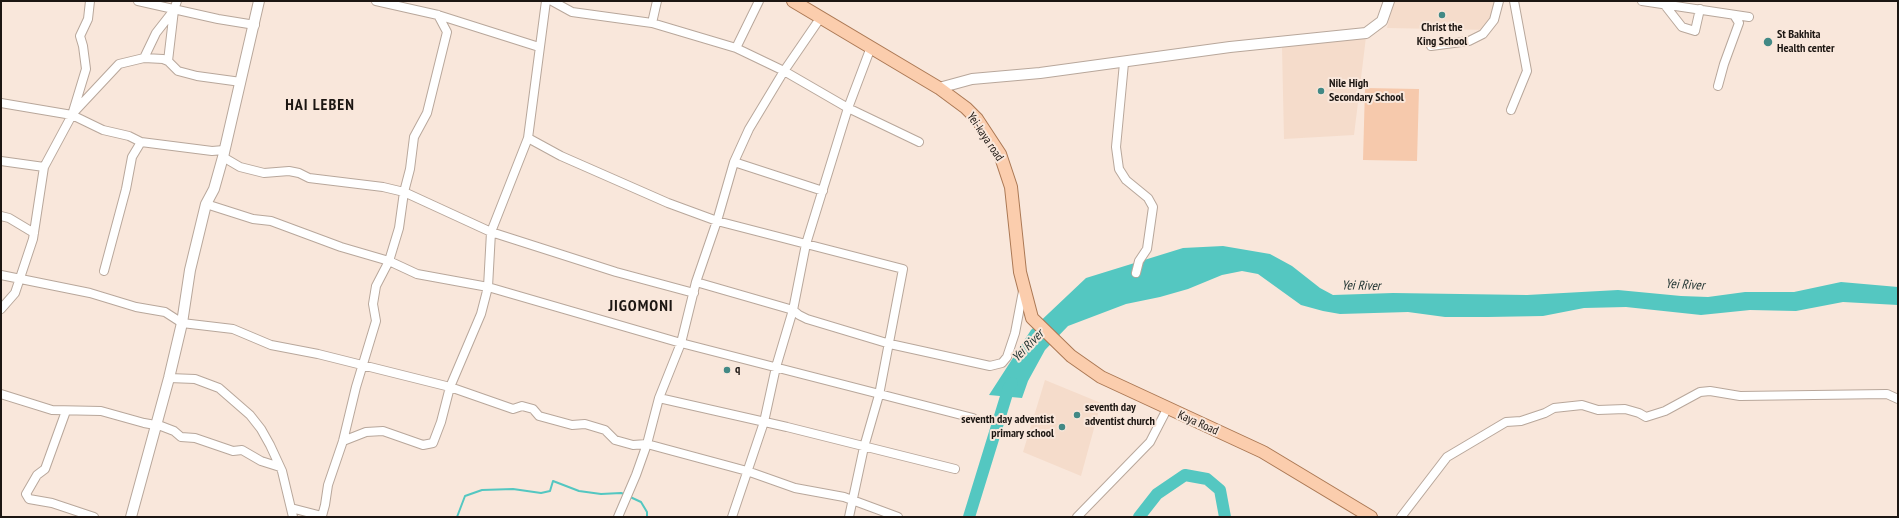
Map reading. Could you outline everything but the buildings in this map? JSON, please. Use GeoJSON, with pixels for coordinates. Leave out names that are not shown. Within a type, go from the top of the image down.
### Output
{"type":"FeatureCollection","features":[{"type":"Feature","properties":{"kind":"main road","name":"Yei-kaya road"},"geometry":{"type":"LineString","coordinates":[[793,1],[939,88],[966,108],[977,119],[1000,154],[1011,187],[1023,288],[1032,318]]}},
{"type":"Feature","properties":{"kind":"main road","name":"Kaya Road"},"geometry":{"type":"LineString","coordinates":[[1032,318],[1063,349],[1101,377],[1167,409],[1263,452],[1371,517]]}},
{"type":"Feature","properties":{"kind":"street"},"geometry":{"type":"LineString","coordinates":[[1,309],[15,293],[34,233],[44,166],[72,115],[86,69],[80,36],[88,19],[90,1]]}},
{"type":"Feature","properties":{"kind":"street"},"geometry":{"type":"LineString","coordinates":[[138,1],[174,10],[255,25]]}},
{"type":"Feature","properties":{"kind":"street"},"geometry":{"type":"LineString","coordinates":[[168,61],[174,10],[177,1]]}},
{"type":"Feature","properties":{"kind":"street"},"geometry":{"type":"LineString","coordinates":[[131,517],[169,378],[182,323],[190,270],[206,204],[214,189],[224,154],[255,25],[259,1]]}},
{"type":"Feature","properties":{"kind":"street"},"geometry":{"type":"LineString","coordinates":[[376,1],[438,15],[539,47]]}},
{"type":"Feature","properties":{"kind":"street"},"geometry":{"type":"LineString","coordinates":[[343,441],[366,432],[383,431],[423,445],[433,442],[441,422],[450,387],[481,314],[488,287],[491,232],[528,138],[546,1]]}},
{"type":"Feature","properties":{"kind":"street"},"geometry":{"type":"LineString","coordinates":[[552,1],[572,12],[652,23],[736,48],[784,71],[848,108],[919,142]]}},
{"type":"Feature","properties":{"kind":"street"},"geometry":{"type":"LineString","coordinates":[[652,23],[657,1]]}},
{"type":"Feature","properties":{"kind":"street"},"geometry":{"type":"LineString","coordinates":[[736,48],[759,1]]}},
{"type":"Feature","properties":{"kind":"street"},"geometry":{"type":"LineString","coordinates":[[939,88],[972,79],[1124,63],[1230,47],[1366,33],[1382,21],[1389,1]]}},
{"type":"Feature","properties":{"kind":"street"},"geometry":{"type":"LineString","coordinates":[[1431,46],[1469,41],[1483,34],[1494,20],[1499,1]]}},
{"type":"Feature","properties":{"kind":"street"},"geometry":{"type":"LineString","coordinates":[[1511,110],[1527,71],[1514,1]]}},
{"type":"Feature","properties":{"kind":"street"},"geometry":{"type":"LineString","coordinates":[[1642,1],[1748,17]]}},
{"type":"Feature","properties":{"kind":"street"},"geometry":{"type":"LineString","coordinates":[[1664,4],[1682,27],[1696,30],[1700,9]]}},
{"type":"Feature","properties":{"kind":"street"},"geometry":{"type":"LineString","coordinates":[[144,58],[156,33],[174,10]]}},
{"type":"Feature","properties":{"kind":"street"},"geometry":{"type":"LineString","coordinates":[[291,508],[322,516],[328,485],[343,441],[356,387],[376,322],[373,304],[376,286],[389,261],[399,228],[404,192],[410,169],[414,137],[427,113],[447,32],[438,15]]}},
{"type":"Feature","properties":{"kind":"street"},"geometry":{"type":"LineString","coordinates":[[1718,86],[1724,64],[1739,23],[1734,15]]}},
{"type":"Feature","properties":{"kind":"street"},"geometry":{"type":"LineString","coordinates":[[618,517],[647,444],[659,398],[681,343],[696,282],[717,221],[734,162],[750,129],[784,71],[821,17]]}},
{"type":"Feature","properties":{"kind":"street"},"geometry":{"type":"LineString","coordinates":[[732,517],[764,422],[776,367],[793,310],[806,244],[848,108],[871,47]]}},
{"type":"Feature","properties":{"kind":"street"},"geometry":{"type":"LineString","coordinates":[[72,115],[119,64],[144,58],[163,59],[168,61],[178,71],[197,76],[241,82]]}},
{"type":"Feature","properties":{"kind":"street"},"geometry":{"type":"LineString","coordinates":[[1124,63],[1116,147],[1119,169],[1126,180],[1148,198],[1153,207],[1147,249],[1139,260],[1136,273]]}},
{"type":"Feature","properties":{"kind":"street"},"geometry":{"type":"LineString","coordinates":[[1,103],[72,115],[103,130],[129,136],[141,142],[212,151],[224,154],[240,167],[264,173],[289,171],[300,173],[309,178],[383,187],[404,192],[491,232],[616,272],[694,293]]}},
{"type":"Feature","properties":{"kind":"street"},"geometry":{"type":"LineString","coordinates":[[528,138],[561,156],[668,203],[717,221],[903,269],[890,344],[879,395],[864,447],[849,517]]}},
{"type":"Feature","properties":{"kind":"street"},"geometry":{"type":"LineString","coordinates":[[104,270],[126,189],[132,157],[141,142]]}},
{"type":"Feature","properties":{"kind":"street"},"geometry":{"type":"LineString","coordinates":[[1,161],[44,166]]}},
{"type":"Feature","properties":{"kind":"street"},"geometry":{"type":"LineString","coordinates":[[734,162],[823,191]]}},
{"type":"Feature","properties":{"kind":"street"},"geometry":{"type":"LineString","coordinates":[[206,204],[253,219],[271,221],[341,248],[389,261],[417,274],[488,287],[681,343],[972,418]]}},
{"type":"Feature","properties":{"kind":"street"},"geometry":{"type":"LineString","coordinates":[[1,216],[9,218],[34,233]]}},
{"type":"Feature","properties":{"kind":"street"},"geometry":{"type":"LineString","coordinates":[[1,275],[20,277],[90,292],[136,306],[165,312],[182,323],[233,329],[271,345],[318,354],[450,387],[514,409],[522,406],[534,409],[539,416],[572,425],[585,424],[605,430],[615,440],[633,445],[647,444],[747,471],[795,488],[852,500],[898,517]]}},
{"type":"Feature","properties":{"kind":"street"},"geometry":{"type":"LineString","coordinates":[[696,282],[793,310],[807,319],[890,344],[990,366],[1002,363],[1007,357],[1016,333],[1023,288]]}},
{"type":"Feature","properties":{"kind":"street"},"geometry":{"type":"LineString","coordinates":[[169,378],[195,380],[219,388],[250,415],[261,429],[280,467],[293,517]]}},
{"type":"Feature","properties":{"kind":"street"},"geometry":{"type":"LineString","coordinates":[[1401,517],[1447,457],[1506,422],[1521,421],[1545,413],[1554,408],[1582,405],[1598,410],[1625,409],[1639,413],[1646,417],[1665,411],[1700,392],[1710,391],[1740,396],[1887,394],[1898,399]]}},
{"type":"Feature","properties":{"kind":"street"},"geometry":{"type":"LineString","coordinates":[[1,394],[52,410],[101,411],[144,424],[157,425],[174,431],[182,437],[195,438],[233,451],[242,450],[261,461],[280,467]]}},
{"type":"Feature","properties":{"kind":"street"},"geometry":{"type":"LineString","coordinates":[[659,398],[955,469]]}},
{"type":"Feature","properties":{"kind":"street"},"geometry":{"type":"LineString","coordinates":[[1077,517],[1150,442],[1167,409]]}},
{"type":"Feature","properties":{"kind":"street"},"geometry":{"type":"LineString","coordinates":[[66,410],[45,468],[37,476],[26,494],[29,499],[52,503],[94,517]]}},
{"type":"Feature","properties":{"kind":"shaded area","name":"Christ the King School"},"geometry":{"type":"Polygon","coordinates":[[[1393,1],[1495,1],[1491,30],[1387,28],[1393,1]]]}},
{"type":"Feature","properties":{"kind":"shaded area","name":"Nile High Secondary School"},"geometry":{"type":"Polygon","coordinates":[[[1366,37],[1354,135],[1284,139],[1282,47],[1366,37]]]}},
{"type":"Feature","properties":{"kind":"shaded area"},"geometry":{"type":"Polygon","coordinates":[[[1365,88],[1419,89],[1417,161],[1363,160],[1365,88]]]}},
{"type":"Feature","properties":{"kind":"shaded area","name":"seventh day adventist primary school"},"geometry":{"type":"Polygon","coordinates":[[[1045,380],[1101,403],[1081,476],[1023,452],[1045,380]]]}},
{"type":"Feature","properties":{"kind":"water"},"geometry":{"type":"Polygon","coordinates":[[[1223,246],[1270,254],[1292,266],[1320,288],[1333,295],[1393,293],[1527,295],[1618,290],[1708,297],[1745,292],[1794,292],[1841,282],[1898,287],[1898,305],[1843,302],[1796,311],[1750,310],[1701,315],[1626,307],[1584,308],[1543,316],[1445,317],[1408,312],[1340,314],[1301,305],[1258,274],[1242,271],[1222,275],[1188,289],[1160,297],[1126,304],[1068,326],[1045,350],[1028,381],[1022,398],[989,395],[1031,330],[1086,278],[1183,248],[1223,246]]]}},
{"type":"Feature","properties":{"kind":"waterway","name":"Yei River"},"geometry":{"type":"LineString","coordinates":[[969,517],[1009,387],[1012,383]]}},
{"type":"Feature","properties":{"kind":"waterway","name":"Yei River"},"geometry":{"type":"LineString","coordinates":[[1139,517],[1157,494],[1185,475],[1207,479],[1220,490],[1225,517]]}},
{"type":"Feature","properties":{"kind":"waterway"},"geometry":{"type":"LineString","coordinates":[[457,517],[465,496],[482,490],[513,489],[541,493],[550,491],[553,481],[579,491],[601,494],[624,494]]}},
{"type":"Feature","properties":{"kind":"waterway"},"geometry":{"type":"LineString","coordinates":[[628,496],[641,502],[647,512],[647,517]]}},
{"type":"Feature","properties":{"kind":"place","name":"Christ the King School"},"geometry":{"type":"Point","coordinates":[1442,15]}},
{"type":"Feature","properties":{"kind":"place","name":"St Bakhita Health center"},"geometry":{"type":"Point","coordinates":[1768,42]}},
{"type":"Feature","properties":{"kind":"place","name":"Nile High Secondary School"},"geometry":{"type":"Point","coordinates":[1321,91]}},
{"type":"Feature","properties":{"kind":"place","name":"q"},"geometry":{"type":"Point","coordinates":[727,370]}},
{"type":"Feature","properties":{"kind":"place","name":"seventh day adventist church"},"geometry":{"type":"Point","coordinates":[1077,415]}},
{"type":"Feature","properties":{"kind":"place","name":"seventh day adventist primary school"},"geometry":{"type":"Point","coordinates":[1062,427]}},
{"type":"Feature","properties":{"kind":"district","name":"HAI LEBEN"},"geometry":{"type":"Point","coordinates":[320,105]}},
{"type":"Feature","properties":{"kind":"district","name":"JIGOMONI"},"geometry":{"type":"Point","coordinates":[641,306]}}]}
